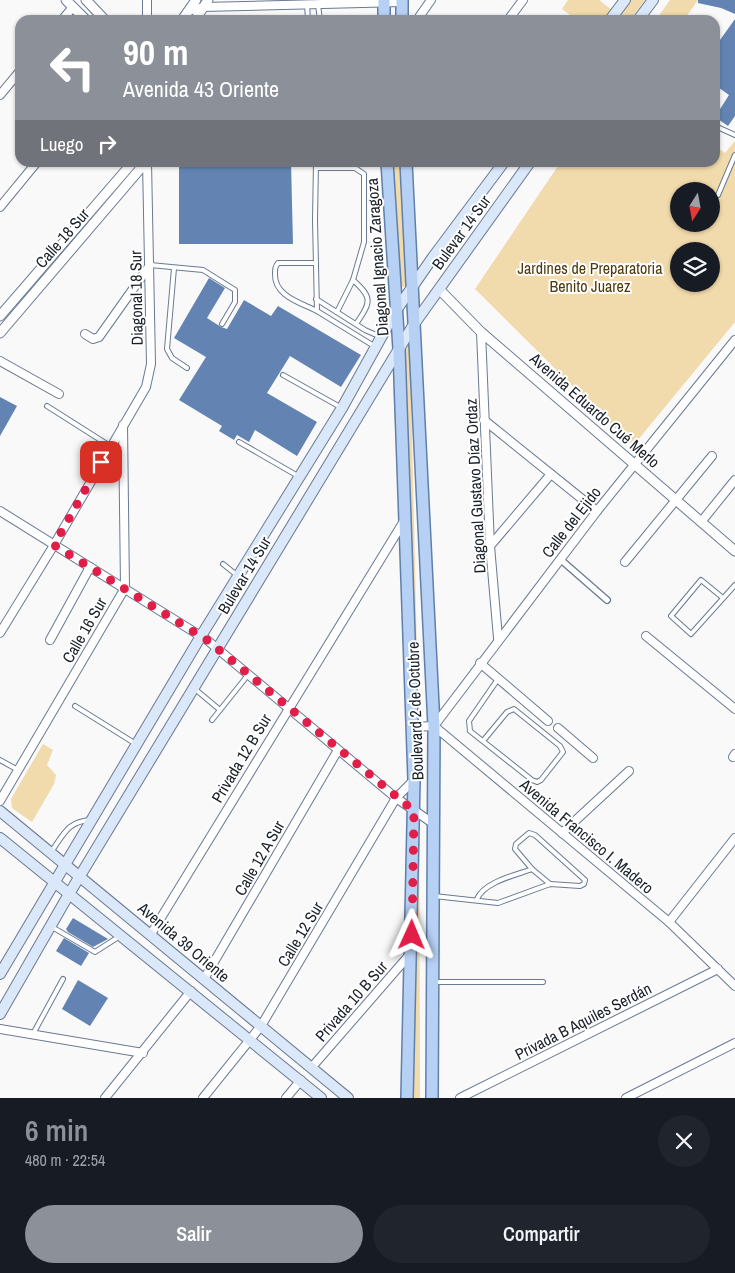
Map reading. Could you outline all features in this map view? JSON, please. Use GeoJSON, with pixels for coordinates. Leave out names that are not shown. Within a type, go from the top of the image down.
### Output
{"type":"FeatureCollection","features":[{"type":"Feature","properties":{"kind":"main road"},"geometry":{"type":"LineString","coordinates":[[614,15],[624,0]]}},
{"type":"Feature","properties":{"kind":"main road"},"geometry":{"type":"LineString","coordinates":[[642,15],[653,0]]}},
{"type":"Feature","properties":{"kind":"main road"},"geometry":{"type":"LineString","coordinates":[[384,1],[384,15]]}},
{"type":"Feature","properties":{"kind":"main road"},"geometry":{"type":"LineString","coordinates":[[402,1],[402,15]]}},
{"type":"Feature","properties":{"kind":"main road","name":"Diagonal Ignacio Zaragoza"},"geometry":{"type":"LineString","coordinates":[[387,167],[399,349]]}},
{"type":"Feature","properties":{"kind":"main road","name":"Diagonal Ignacio Zaragoza"},"geometry":{"type":"LineString","coordinates":[[406,167],[414,324]]}},
{"type":"Feature","properties":{"kind":"main road","name":"Bulevar 14 Sur"},"geometry":{"type":"LineString","coordinates":[[0,974],[200,636],[342,408],[375,347],[412,286],[500,167]]}},
{"type":"Feature","properties":{"kind":"main road","name":"Bulevar 14 Sur"},"geometry":{"type":"LineString","coordinates":[[0,1014],[68,894],[414,324],[526,167]]}},
{"type":"Feature","properties":{"kind":"main road","name":"Boulevard 2 de Octubre"},"geometry":{"type":"LineString","coordinates":[[414,324],[434,726],[432,1098]]}},
{"type":"Feature","properties":{"kind":"main road","name":"Boulevard 2 de Octubre"},"geometry":{"type":"LineString","coordinates":[[399,349],[414,780],[407,1098]]}},
{"type":"Feature","properties":{"kind":"main road","name":"Avenida 39 Oriente"},"geometry":{"type":"LineString","coordinates":[[0,811],[348,1098]]}},
{"type":"Feature","properties":{"kind":"main road","name":"Avenida 39 Oriente"},"geometry":{"type":"LineString","coordinates":[[0,838],[321,1098]]}},
{"type":"Feature","properties":{"kind":"street"},"geometry":{"type":"LineString","coordinates":[[86,0],[101,15]]}},
{"type":"Feature","properties":{"kind":"street"},"geometry":{"type":"LineString","coordinates":[[147,0],[147,15]]}},
{"type":"Feature","properties":{"kind":"street"},"geometry":{"type":"LineString","coordinates":[[420,15],[431,0]]}},
{"type":"Feature","properties":{"kind":"street"},"geometry":{"type":"LineString","coordinates":[[512,15],[523,0]]}},
{"type":"Feature","properties":{"kind":"street"},"geometry":{"type":"LineString","coordinates":[[186,15],[203,2],[318,4],[402,1]]}},
{"type":"Feature","properties":{"kind":"street"},"geometry":{"type":"LineString","coordinates":[[196,15],[203,2]]}},
{"type":"Feature","properties":{"kind":"street"},"geometry":{"type":"LineString","coordinates":[[64,15],[70,3],[81,15]]}},
{"type":"Feature","properties":{"kind":"street"},"geometry":{"type":"LineString","coordinates":[[0,95],[15,76]]}},
{"type":"Feature","properties":{"kind":"street"},"geometry":{"type":"LineString","coordinates":[[0,207],[33,167]]}},
{"type":"Feature","properties":{"kind":"street","name":"Calle 18 Sur"},"geometry":{"type":"LineString","coordinates":[[0,316],[129,167]]}},
{"type":"Feature","properties":{"kind":"street","name":"Calle 18 Sur"},"geometry":{"type":"LineString","coordinates":[[1,329],[142,167]]}},
{"type":"Feature","properties":{"kind":"street","name":"Diagonal 18 Sur"},"geometry":{"type":"LineString","coordinates":[[122,425],[146,387],[150,375],[150,265],[146,167]]}},
{"type":"Feature","properties":{"kind":"street"},"geometry":{"type":"LineString","coordinates":[[85,334],[93,339],[99,336],[150,265]]}},
{"type":"Feature","properties":{"kind":"street","name":"Avenida Eduardo Cué Merlo"},"geometry":{"type":"LineString","coordinates":[[439,289],[481,332],[735,551]]}},
{"type":"Feature","properties":{"kind":"street","name":"Diagonal Gustavo Díaz Ordaz"},"geometry":{"type":"LineString","coordinates":[[481,332],[490,546],[498,638]]}},
{"type":"Feature","properties":{"kind":"street","name":"Calle del Ejido"},"geometry":{"type":"LineString","coordinates":[[434,726],[498,638],[597,511],[735,340]]}},
{"type":"Feature","properties":{"kind":"street"},"geometry":{"type":"LineString","coordinates":[[0,361],[59,394]]}},
{"type":"Feature","properties":{"kind":"street"},"geometry":{"type":"LineString","coordinates":[[484,420],[597,511]]}},
{"type":"Feature","properties":{"kind":"street"},"geometry":{"type":"LineString","coordinates":[[0,632],[54,545],[122,425]]}},
{"type":"Feature","properties":{"kind":"street","name":"Calle 16 Sur"},"geometry":{"type":"LineString","coordinates":[[0,801],[125,588],[122,425]]}},
{"type":"Feature","properties":{"kind":"street"},"geometry":{"type":"LineString","coordinates":[[625,562],[712,456]]}},
{"type":"Feature","properties":{"kind":"street"},"geometry":{"type":"LineString","coordinates":[[490,546],[551,474]]}},
{"type":"Feature","properties":{"kind":"street"},"geometry":{"type":"LineString","coordinates":[[701,522],[735,480]]}},
{"type":"Feature","properties":{"kind":"street"},"geometry":{"type":"LineString","coordinates":[[1,513],[200,636],[396,798],[434,824]]}},
{"type":"Feature","properties":{"kind":"street","name":"Privada 12 B Sur"},"geometry":{"type":"LineString","coordinates":[[151,934],[404,521]]}},
{"type":"Feature","properties":{"kind":"street"},"geometry":{"type":"LineString","coordinates":[[560,559],[607,600]]}},
{"type":"Feature","properties":{"kind":"street"},"geometry":{"type":"LineString","coordinates":[[50,640],[90,567]]}},
{"type":"Feature","properties":{"kind":"street"},"geometry":{"type":"LineString","coordinates":[[646,636],[735,709]]}},
{"type":"Feature","properties":{"kind":"street"},"geometry":{"type":"LineString","coordinates":[[480,663],[548,721]]}},
{"type":"Feature","properties":{"kind":"street"},"geometry":{"type":"LineString","coordinates":[[412,727],[434,726]]}},
{"type":"Feature","properties":{"kind":"street","name":"Avenida Francisco I. Madero"},"geometry":{"type":"LineString","coordinates":[[434,726],[669,922],[735,986]]}},
{"type":"Feature","properties":{"kind":"street"},"geometry":{"type":"LineString","coordinates":[[558,728],[593,758]]}},
{"type":"Feature","properties":{"kind":"street","name":"Calle 12 A Sur"},"geometry":{"type":"LineString","coordinates":[[204,979],[338,750]]}},
{"type":"Feature","properties":{"kind":"street"},"geometry":{"type":"LineString","coordinates":[[562,833],[629,771]]}},
{"type":"Feature","properties":{"kind":"street","name":"Calle 12 Sur"},"geometry":{"type":"LineString","coordinates":[[203,1098],[261,1026],[396,798],[414,780]]}},
{"type":"Feature","properties":{"kind":"street"},"geometry":{"type":"LineString","coordinates":[[669,922],[735,838]]}},
{"type":"Feature","properties":{"kind":"street","name":"Privada 10 B Sur"},"geometry":{"type":"LineString","coordinates":[[312,1067],[411,952]]}},
{"type":"Feature","properties":{"kind":"street","name":"Privada B Aquiles Serdán"},"geometry":{"type":"LineString","coordinates":[[460,1098],[718,969]]}},
{"type":"Feature","properties":{"kind":"street"},"geometry":{"type":"LineString","coordinates":[[105,1098],[191,991]]}},
{"type":"Feature","properties":{"kind":"street"},"geometry":{"type":"LineString","coordinates":[[0,1029],[143,1053]]}},
{"type":"Feature","properties":{"kind":"street"},"geometry":{"type":"LineString","coordinates":[[626,1098],[735,1043]]}},
{"type":"Feature","properties":{"kind":"street"},"geometry":{"type":"LineString","coordinates":[[286,1098],[301,1080]]}},
{"type":"Feature","properties":{"kind":"lane"},"geometry":{"type":"LineString","coordinates":[[307,4],[308,15]]}},
{"type":"Feature","properties":{"kind":"lane"},"geometry":{"type":"LineString","coordinates":[[318,4],[319,15]]}},
{"type":"Feature","properties":{"kind":"lane"},"geometry":{"type":"LineString","coordinates":[[720,128],[735,135]]}},
{"type":"Feature","properties":{"kind":"lane"},"geometry":{"type":"LineString","coordinates":[[720,190],[735,156]]}},
{"type":"Feature","properties":{"kind":"lane"},"geometry":{"type":"LineString","coordinates":[[317,311],[315,263],[316,168],[355,168],[364,174],[364,242],[353,280],[337,312]]}},
{"type":"Feature","properties":{"kind":"lane"},"geometry":{"type":"LineString","coordinates":[[315,263],[278,263],[275,268],[274,280],[283,294],[317,311],[375,347]]}},
{"type":"Feature","properties":{"kind":"lane"},"geometry":{"type":"LineString","coordinates":[[150,265],[202,270],[235,290],[235,302],[222,324]]}},
{"type":"Feature","properties":{"kind":"lane"},"geometry":{"type":"LineString","coordinates":[[174,268],[167,349],[172,358],[188,368]]}},
{"type":"Feature","properties":{"kind":"lane"},"geometry":{"type":"LineString","coordinates":[[353,280],[365,292],[368,300],[366,310],[356,324]]}},
{"type":"Feature","properties":{"kind":"lane"},"geometry":{"type":"LineString","coordinates":[[316,299],[381,337]]}},
{"type":"Feature","properties":{"kind":"lane"},"geometry":{"type":"LineString","coordinates":[[284,375],[342,408]]}},
{"type":"Feature","properties":{"kind":"lane"},"geometry":{"type":"LineString","coordinates":[[47,406],[110,446]]}},
{"type":"Feature","properties":{"kind":"lane"},"geometry":{"type":"LineString","coordinates":[[239,442],[298,476]]}},
{"type":"Feature","properties":{"kind":"lane"},"geometry":{"type":"LineString","coordinates":[[223,564],[238,576]]}},
{"type":"Feature","properties":{"kind":"lane"},"geometry":{"type":"LineString","coordinates":[[723,598],[702,580],[671,616],[691,634],[723,598],[735,584]]}},
{"type":"Feature","properties":{"kind":"lane"},"geometry":{"type":"LineString","coordinates":[[212,720],[248,674]]}},
{"type":"Feature","properties":{"kind":"lane"},"geometry":{"type":"LineString","coordinates":[[483,741],[507,712],[514,709],[560,746],[563,752],[541,780],[537,782],[483,741],[470,731],[468,725],[498,679]]}},
{"type":"Feature","properties":{"kind":"lane"},"geometry":{"type":"LineString","coordinates":[[194,688],[220,710]]}},
{"type":"Feature","properties":{"kind":"lane"},"geometry":{"type":"LineString","coordinates":[[75,706],[136,744]]}},
{"type":"Feature","properties":{"kind":"lane"},"geometry":{"type":"LineString","coordinates":[[0,760],[18,770]]}},
{"type":"Feature","properties":{"kind":"lane"},"geometry":{"type":"LineString","coordinates":[[51,852],[70,826],[81,820],[91,820]]}},
{"type":"Feature","properties":{"kind":"lane"},"geometry":{"type":"LineString","coordinates":[[434,896],[476,899],[498,903],[506,902],[550,884],[580,886],[584,884],[585,880],[534,835],[529,833],[516,844],[515,849],[550,884]]}},
{"type":"Feature","properties":{"kind":"lane"},"geometry":{"type":"LineString","coordinates":[[476,899],[488,887],[532,868]]}},
{"type":"Feature","properties":{"kind":"lane"},"geometry":{"type":"LineString","coordinates":[[50,926],[95,952],[121,935]]}},
{"type":"Feature","properties":{"kind":"lane"},"geometry":{"type":"LineString","coordinates":[[33,1034],[63,978]]}},
{"type":"Feature","properties":{"kind":"lane"},"geometry":{"type":"LineString","coordinates":[[434,982],[543,982]]}},
{"type":"Feature","properties":{"kind":"green space"},"geometry":{"type":"Polygon","coordinates":[[[568,0],[599,0],[612,10],[608,15],[570,15],[562,9],[568,0]]]}},
{"type":"Feature","properties":{"kind":"green space"},"geometry":{"type":"Polygon","coordinates":[[[631,0],[645,0],[634,15],[620,15],[631,0]]]}},
{"type":"Feature","properties":{"kind":"green space"},"geometry":{"type":"Polygon","coordinates":[[[670,0],[698,0],[688,15],[660,15],[670,0]]]}},
{"type":"Feature","properties":{"kind":"green space","name":"Jardines de Preparatoria Benito Juarez"},"geometry":{"type":"Polygon","coordinates":[[[735,141],[735,322],[633,446],[475,289],[557,167],[720,167],[720,150],[725,153],[735,141]]]}},
{"type":"Feature","properties":{"kind":"green space"},"geometry":{"type":"Polygon","coordinates":[[[393,167],[404,167],[407,285],[398,289],[393,167]]]}},
{"type":"Feature","properties":{"kind":"green space"},"geometry":{"type":"Polygon","coordinates":[[[410,342],[418,701],[407,701],[393,385],[395,359],[410,342]]]}},
{"type":"Feature","properties":{"kind":"green space"},"geometry":{"type":"Polygon","coordinates":[[[407,720],[419,720],[420,1098],[409,1098],[407,720]]]}},
{"type":"Feature","properties":{"kind":"green space"},"geometry":{"type":"Polygon","coordinates":[[[43,744],[53,750],[47,765],[56,775],[54,784],[32,822],[12,808],[11,799],[43,744]]]}},
{"type":"Feature","properties":{"kind":"building"},"geometry":{"type":"Polygon","coordinates":[[[698,0],[735,0],[735,14],[721,8],[698,3],[698,0]]]}},
{"type":"Feature","properties":{"kind":"building"},"geometry":{"type":"Polygon","coordinates":[[[735,19],[735,116],[728,126],[720,120],[720,109],[729,95],[720,89],[720,40],[735,19]]]}},
{"type":"Feature","properties":{"kind":"building"},"geometry":{"type":"Polygon","coordinates":[[[179,167],[291,167],[293,244],[179,244],[179,167]]]}},
{"type":"Feature","properties":{"kind":"building"},"geometry":{"type":"Polygon","coordinates":[[[209,278],[225,288],[207,318],[221,327],[227,329],[244,300],[271,316],[278,306],[361,355],[341,387],[290,356],[267,393],[317,422],[297,456],[255,430],[249,442],[237,435],[234,440],[219,431],[222,426],[179,400],[206,357],[174,338],[209,278]]]}},
{"type":"Feature","properties":{"kind":"building"},"geometry":{"type":"Polygon","coordinates":[[[0,397],[17,406],[0,436],[0,397]]]}},
{"type":"Feature","properties":{"kind":"building"},"geometry":{"type":"Polygon","coordinates":[[[73,918],[108,939],[93,947],[68,932],[66,929],[73,918]]]}},
{"type":"Feature","properties":{"kind":"building"},"geometry":{"type":"Polygon","coordinates":[[[64,938],[89,953],[81,966],[56,951],[64,938]]]}},
{"type":"Feature","properties":{"kind":"building"},"geometry":{"type":"Polygon","coordinates":[[[78,980],[108,998],[90,1026],[62,1009],[78,980]]]}},
{"type":"Feature","properties":{"kind":"route"},"geometry":{"type":"LineString","coordinates":[[101,462],[54,545],[207,640],[414,811],[412,935]]}}]}
